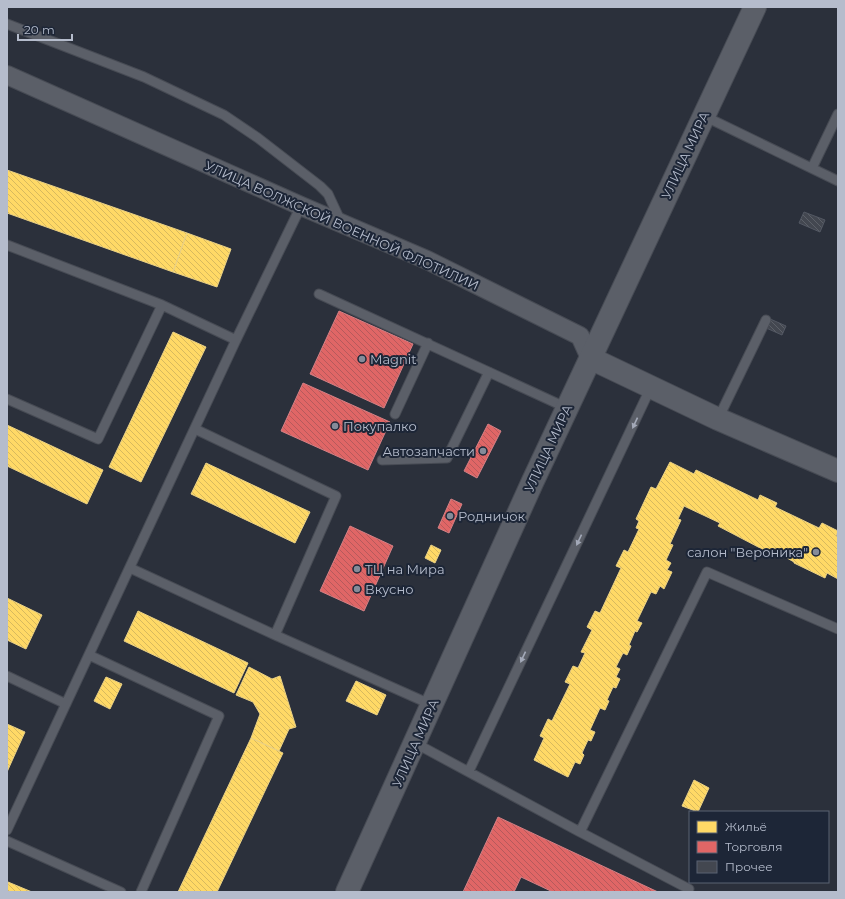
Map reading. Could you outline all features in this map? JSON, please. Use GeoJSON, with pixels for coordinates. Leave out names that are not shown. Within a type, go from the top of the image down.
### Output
{"type":"FeatureCollection","features":[{"type":"Feature","properties":{"kind":"street","name":"УЛИЦА МИРА"},"geometry":{"type":"LineString","coordinates":[[347,892],[532,483],[755,7]]}},
{"type":"Feature","properties":{"kind":"street","name":"УЛИЦА ВОЛЖСКОЙ ВОЕННОЙ ФЛОТИЛИИ"},"geometry":{"type":"LineString","coordinates":[[7,75],[341,224],[427,260],[580,336],[590,358]]}},
{"type":"Feature","properties":{"kind":"street"},"geometry":{"type":"LineString","coordinates":[[590,358],[718,419],[838,471]]}},
{"type":"Feature","properties":{"kind":"lane"},"geometry":{"type":"LineString","coordinates":[[7,24],[144,77],[224,115],[258,138],[320,186],[328,194],[341,224]]}},
{"type":"Feature","properties":{"kind":"lane"},"geometry":{"type":"LineString","coordinates":[[812,168],[838,114]]}},
{"type":"Feature","properties":{"kind":"lane"},"geometry":{"type":"LineString","coordinates":[[704,116],[838,181]]}},
{"type":"Feature","properties":{"kind":"lane"},"geometry":{"type":"LineString","coordinates":[[7,830],[236,340],[301,206]]}},
{"type":"Feature","properties":{"kind":"lane"},"geometry":{"type":"LineString","coordinates":[[7,245],[162,305],[236,340]]}},
{"type":"Feature","properties":{"kind":"lane"},"geometry":{"type":"LineString","coordinates":[[319,294],[567,408]]}},
{"type":"Feature","properties":{"kind":"lane"},"geometry":{"type":"LineString","coordinates":[[7,398],[98,440],[162,305]]}},
{"type":"Feature","properties":{"kind":"lane"},"geometry":{"type":"LineString","coordinates":[[718,419],[766,320]]}},
{"type":"Feature","properties":{"kind":"lane"},"geometry":{"type":"LineString","coordinates":[[395,414],[428,343]]}},
{"type":"Feature","properties":{"kind":"lane"},"geometry":{"type":"LineString","coordinates":[[382,460],[447,458],[489,372]]}},
{"type":"Feature","properties":{"kind":"lane"},"geometry":{"type":"LineString","coordinates":[[469,771],[651,387]]}},
{"type":"Feature","properties":{"kind":"lane"},"geometry":{"type":"LineString","coordinates":[[195,429],[336,496],[275,635]]}},
{"type":"Feature","properties":{"kind":"lane"},"geometry":{"type":"LineString","coordinates":[[130,568],[275,635],[432,704]]}},
{"type":"Feature","properties":{"kind":"lane"},"geometry":{"type":"LineString","coordinates":[[580,832],[707,572],[838,629]]}},
{"type":"Feature","properties":{"kind":"lane"},"geometry":{"type":"LineString","coordinates":[[89,654],[218,716],[141,892]]}},
{"type":"Feature","properties":{"kind":"lane"},"geometry":{"type":"LineString","coordinates":[[7,676],[66,704]]}},
{"type":"Feature","properties":{"kind":"lane"},"geometry":{"type":"LineString","coordinates":[[415,743],[689,889]]}},
{"type":"Feature","properties":{"kind":"lane"},"geometry":{"type":"LineString","coordinates":[[7,841],[121,892]]}},
{"type":"Feature","properties":{"kind":"building: Жильё"},"geometry":{"type":"Polygon","coordinates":[[[7,170],[187,233],[173,272],[7,213],[7,170]]]}},
{"type":"Feature","properties":{"kind":"building: Жильё"},"geometry":{"type":"Polygon","coordinates":[[[187,233],[231,249],[217,287],[173,272],[187,233]]]}},
{"type":"Feature","properties":{"kind":"building: Жильё"},"geometry":{"type":"Polygon","coordinates":[[[173,332],[206,347],[141,482],[109,467],[173,332]]]}},
{"type":"Feature","properties":{"kind":"building: Жильё"},"geometry":{"type":"Polygon","coordinates":[[[7,425],[103,470],[87,504],[7,466],[7,425]]]}},
{"type":"Feature","properties":{"kind":"building: Жильё"},"geometry":{"type":"Polygon","coordinates":[[[670,462],[694,474],[696,470],[758,500],[760,495],[777,503],[775,507],[819,528],[822,523],[838,531],[836,536],[838,537],[838,579],[827,573],[825,578],[794,563],[787,558],[788,556],[774,548],[772,552],[765,548],[764,550],[718,526],[720,523],[684,506],[678,519],[681,520],[670,544],[673,545],[666,560],[671,563],[667,570],[672,572],[664,589],[660,586],[656,594],[651,592],[637,621],[642,623],[637,632],[635,631],[629,645],[631,646],[627,655],[623,653],[616,667],[620,669],[616,677],[620,679],[616,688],[613,687],[607,700],[609,701],[605,710],[600,708],[590,730],[595,732],[591,741],[588,740],[582,753],[584,755],[580,764],[575,762],[568,777],[534,760],[544,738],[540,736],[548,719],[552,721],[570,684],[565,682],[573,666],[578,668],[585,653],[581,652],[592,630],[587,627],[595,611],[600,613],[621,568],[616,566],[624,550],[628,552],[639,529],[636,528],[639,521],[636,519],[651,487],[656,489],[670,462]]]}},
{"type":"Feature","properties":{"kind":"building: Жильё"},"geometry":{"type":"Polygon","coordinates":[[[206,463],[310,512],[295,543],[191,494],[206,463]]]}},
{"type":"Feature","properties":{"kind":"building: Жильё"},"geometry":{"type":"Polygon","coordinates":[[[431,545],[441,550],[435,563],[425,558],[431,545]]]}},
{"type":"Feature","properties":{"kind":"building: Жильё"},"geometry":{"type":"Polygon","coordinates":[[[7,598],[42,615],[26,649],[7,640],[7,598]]]}},
{"type":"Feature","properties":{"kind":"building: Жильё"},"geometry":{"type":"Polygon","coordinates":[[[138,611],[248,663],[234,693],[124,641],[138,611]]]}},
{"type":"Feature","properties":{"kind":"building: Жильё"},"geometry":{"type":"Polygon","coordinates":[[[249,667],[272,679],[280,676],[296,727],[289,729],[279,751],[251,738],[260,714],[253,702],[236,695],[249,667]]]}},
{"type":"Feature","properties":{"kind":"building: Жильё"},"geometry":{"type":"Polygon","coordinates":[[[106,677],[122,684],[110,709],[94,701],[106,677]]]}},
{"type":"Feature","properties":{"kind":"building: Жильё"},"geometry":{"type":"Polygon","coordinates":[[[356,681],[386,695],[377,715],[346,701],[356,681]]]}},
{"type":"Feature","properties":{"kind":"building: Жильё"},"geometry":{"type":"Polygon","coordinates":[[[7,724],[25,732],[7,772],[7,724]]]}},
{"type":"Feature","properties":{"kind":"building: Жильё"},"geometry":{"type":"Polygon","coordinates":[[[251,738],[283,753],[217,892],[178,892],[251,738]]]}},
{"type":"Feature","properties":{"kind":"building: Жильё"},"geometry":{"type":"Polygon","coordinates":[[[694,780],[709,788],[698,811],[682,806],[694,780]]]}},
{"type":"Feature","properties":{"kind":"building: Жильё"},"geometry":{"type":"Polygon","coordinates":[[[8,882],[32,892],[7,892],[8,882]]]}},
{"type":"Feature","properties":{"kind":"building: Торговля","name":"Magnit"},"geometry":{"type":"Polygon","coordinates":[[[339,311],[413,344],[384,408],[310,374],[339,311]]]}},
{"type":"Feature","properties":{"kind":"building: Торговля","name":"Покупалко"},"geometry":{"type":"Polygon","coordinates":[[[303,383],[390,422],[368,470],[281,431],[303,383]]]}},
{"type":"Feature","properties":{"kind":"building: Торговля","name":"Автозапчасти"},"geometry":{"type":"Polygon","coordinates":[[[488,424],[501,431],[477,478],[464,471],[488,424]]]}},
{"type":"Feature","properties":{"kind":"building: Торговля","name":"Родничок"},"geometry":{"type":"Polygon","coordinates":[[[451,499],[462,504],[449,533],[438,528],[451,499]]]}},
{"type":"Feature","properties":{"kind":"building: Торговля","name":"ТЦ на Мира"},"geometry":{"type":"Polygon","coordinates":[[[350,526],[393,546],[364,611],[320,591],[350,526]]]}},
{"type":"Feature","properties":{"kind":"building: Торговля"},"geometry":{"type":"Polygon","coordinates":[[[498,817],[658,892],[553,892],[521,877],[514,892],[463,892],[498,817]]]}},
{"type":"Feature","properties":{"kind":"building: Прочее"},"geometry":{"type":"Polygon","coordinates":[[[804,212],[825,220],[820,232],[799,223],[804,212]]]}},
{"type":"Feature","properties":{"kind":"building: Прочее"},"geometry":{"type":"Polygon","coordinates":[[[768,318],[786,326],[782,335],[764,327],[768,318]]]}},
{"type":"Feature","properties":{"kind":"place","name":"Magnit"},"geometry":{"type":"Point","coordinates":[362,359]}},
{"type":"Feature","properties":{"kind":"place","name":"Покупалко"},"geometry":{"type":"Point","coordinates":[335,426]}},
{"type":"Feature","properties":{"kind":"place","name":"Автозапчасти"},"geometry":{"type":"Point","coordinates":[483,451]}},
{"type":"Feature","properties":{"kind":"place","name":"Родничок"},"geometry":{"type":"Point","coordinates":[450,516]}},
{"type":"Feature","properties":{"kind":"place","name":"салон \"Вероника\""},"geometry":{"type":"Point","coordinates":[816,552]}},
{"type":"Feature","properties":{"kind":"place","name":"ТЦ на Мира"},"geometry":{"type":"Point","coordinates":[357,569]}},
{"type":"Feature","properties":{"kind":"place","name":"Вкусно"},"geometry":{"type":"Point","coordinates":[357,589]}}]}
